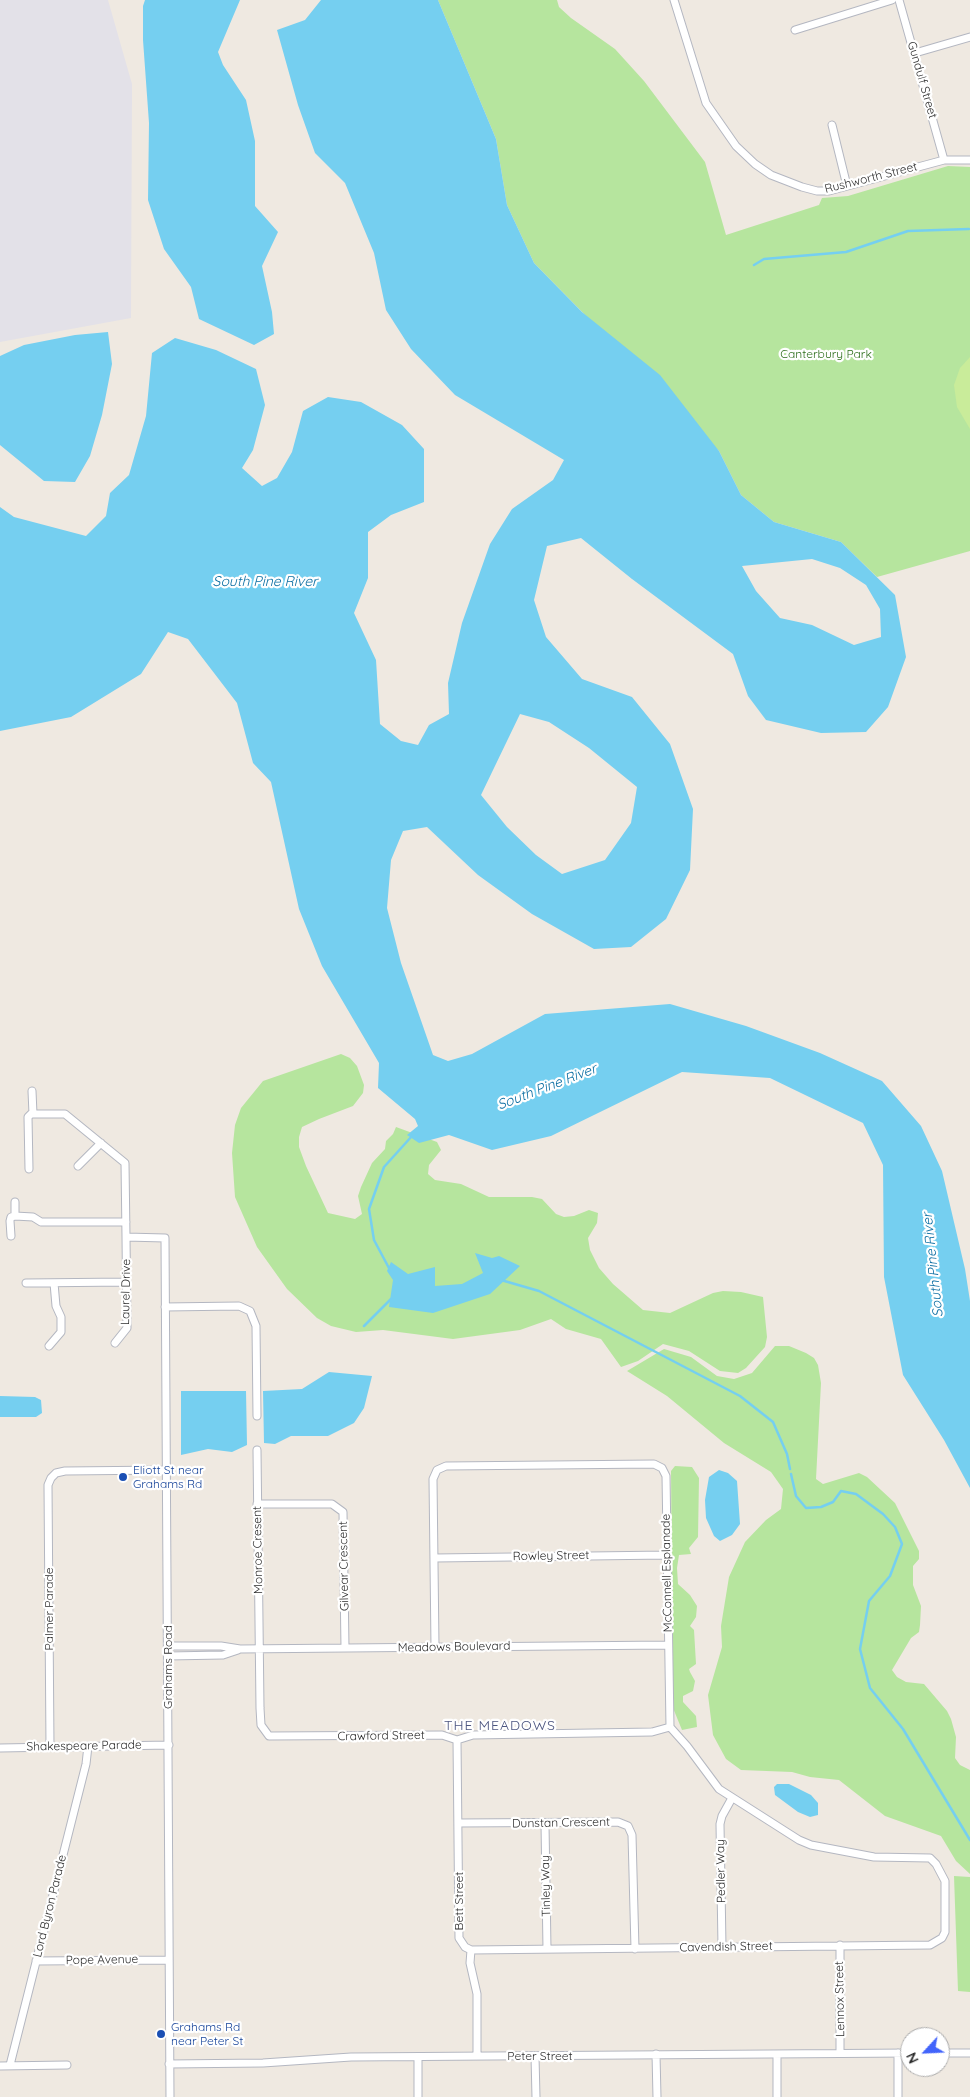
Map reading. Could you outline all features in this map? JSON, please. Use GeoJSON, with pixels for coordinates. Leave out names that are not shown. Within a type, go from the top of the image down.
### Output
{"type":"FeatureCollection","features":[{"type":"Feature","properties":{"kind":"street","name":"Rushworth Street"},"geometry":{"type":"LineString","coordinates":[[674,0],[706,103],[736,146],[755,164],[788,182],[817,191],[847,186],[944,160],[970,160]]}},
{"type":"Feature","properties":{"kind":"street"},"geometry":{"type":"LineString","coordinates":[[795,30],[892,0]]}},
{"type":"Feature","properties":{"kind":"street","name":"Gundulf Street"},"geometry":{"type":"LineString","coordinates":[[899,0],[944,160]]}},
{"type":"Feature","properties":{"kind":"street"},"geometry":{"type":"LineString","coordinates":[[915,53],[970,37]]}},
{"type":"Feature","properties":{"kind":"street"},"geometry":{"type":"LineString","coordinates":[[832,125],[847,186]]}},
{"type":"Feature","properties":{"kind":"street"},"geometry":{"type":"LineString","coordinates":[[29,1168],[28,1117],[33,1114],[32,1091]]}},
{"type":"Feature","properties":{"kind":"street","name":"Laurel Drive"},"geometry":{"type":"LineString","coordinates":[[33,1114],[65,1114],[125,1162],[127,1328],[115,1343]]}},
{"type":"Feature","properties":{"kind":"street"},"geometry":{"type":"LineString","coordinates":[[78,1166],[101,1143]]}},
{"type":"Feature","properties":{"kind":"street"},"geometry":{"type":"LineString","coordinates":[[15,1202],[15,1216]]}},
{"type":"Feature","properties":{"kind":"street"},"geometry":{"type":"LineString","coordinates":[[11,1236],[10,1221],[11,1217],[15,1216],[33,1217],[41,1222],[126,1222]]}},
{"type":"Feature","properties":{"kind":"street","name":"Grahams Road"},"geometry":{"type":"LineString","coordinates":[[126,1237],[165,1238],[170,2097]]}},
{"type":"Feature","properties":{"kind":"street"},"geometry":{"type":"LineString","coordinates":[[26,1283],[127,1282]]}},
{"type":"Feature","properties":{"kind":"street"},"geometry":{"type":"LineString","coordinates":[[49,1346],[60,1332],[61,1317],[56,1306],[54,1283]]}},
{"type":"Feature","properties":{"kind":"street"},"geometry":{"type":"LineString","coordinates":[[165,1307],[239,1306],[250,1311],[256,1326],[257,1416]]}},
{"type":"Feature","properties":{"kind":"street","name":"Monroe Cresent"},"geometry":{"type":"LineString","coordinates":[[256,1450],[260,1649]]}},
{"type":"Feature","properties":{"kind":"street","name":"McConnell Esplanade"},"geometry":{"type":"LineString","coordinates":[[435,1647],[432,1479],[441,1467],[654,1464],[662,1468],[666,1476],[670,1727]]}},
{"type":"Feature","properties":{"kind":"street","name":"Palmer Parade"},"geometry":{"type":"LineString","coordinates":[[50,1747],[48,1485],[56,1474],[65,1471],[167,1470]]}},
{"type":"Feature","properties":{"kind":"street","name":"Gilvear Crescent"},"geometry":{"type":"LineString","coordinates":[[257,1504],[332,1504],[343,1512],[346,1648]]}},
{"type":"Feature","properties":{"kind":"street","name":"Rowley Street"},"geometry":{"type":"LineString","coordinates":[[434,1558],[667,1555]]}},
{"type":"Feature","properties":{"kind":"street","name":"Meadows Boulevard"},"geometry":{"type":"LineString","coordinates":[[168,1646],[221,1646],[240,1649],[260,1649],[668,1645]]}},
{"type":"Feature","properties":{"kind":"street","name":"Meadows Boulevard"},"geometry":{"type":"LineString","coordinates":[[168,1656],[223,1655],[240,1649]]}},
{"type":"Feature","properties":{"kind":"street","name":"Crawford Street"},"geometry":{"type":"LineString","coordinates":[[260,1649],[261,1725],[268,1736],[442,1735],[457,1740],[473,1734],[652,1732],[670,1727]]}},
{"type":"Feature","properties":{"kind":"street"},"geometry":{"type":"LineString","coordinates":[[670,1727],[687,1746],[714,1784],[732,1798]]}},
{"type":"Feature","properties":{"kind":"street","name":"Bett Street"},"geometry":{"type":"LineString","coordinates":[[457,1740],[460,1938],[465,1947],[471,1950],[470,1962],[477,1994],[477,2056]]}},
{"type":"Feature","properties":{"kind":"street","name":"Shakespeare Parade"},"geometry":{"type":"LineString","coordinates":[[0,1748],[169,1745]]}},
{"type":"Feature","properties":{"kind":"street","name":"Lord Byron Parade"},"geometry":{"type":"LineString","coordinates":[[10,2065],[86,1764],[88,1746]]}},
{"type":"Feature","properties":{"kind":"street","name":"Cavendish Street"},"geometry":{"type":"LineString","coordinates":[[471,1950],[936,1943],[945,1932],[945,1881],[936,1864],[930,1858],[874,1857],[811,1845],[799,1840],[732,1798]]}},
{"type":"Feature","properties":{"kind":"street","name":"Pedler Way"},"geometry":{"type":"LineString","coordinates":[[722,1947],[720,1824],[722,1816],[732,1798]]}},
{"type":"Feature","properties":{"kind":"street","name":"Dunstan Crescent"},"geometry":{"type":"LineString","coordinates":[[459,1823],[545,1824],[618,1822],[628,1826],[632,1835],[635,1949]]}},
{"type":"Feature","properties":{"kind":"street","name":"Tinley Way"},"geometry":{"type":"LineString","coordinates":[[545,1824],[547,1949]]}},
{"type":"Feature","properties":{"kind":"street","name":"Lennox Street"},"geometry":{"type":"LineString","coordinates":[[840,1945],[840,2053]]}},
{"type":"Feature","properties":{"kind":"street","name":"Pope Avenue"},"geometry":{"type":"LineString","coordinates":[[36,1961],[169,1960]]}},
{"type":"Feature","properties":{"kind":"street"},"geometry":{"type":"LineString","coordinates":[[898,2053],[898,2097]]}},
{"type":"Feature","properties":{"kind":"street","name":"Peter Street"},"geometry":{"type":"LineString","coordinates":[[170,2064],[263,2063],[351,2057],[898,2053]]}},
{"type":"Feature","properties":{"kind":"street"},"geometry":{"type":"LineString","coordinates":[[950,2053],[970,2053]]}},
{"type":"Feature","properties":{"kind":"street"},"geometry":{"type":"LineString","coordinates":[[656,2054],[657,2097]]}},
{"type":"Feature","properties":{"kind":"street"},"geometry":{"type":"LineString","coordinates":[[776,2054],[777,2097]]}},
{"type":"Feature","properties":{"kind":"street"},"geometry":{"type":"LineString","coordinates":[[536,2056],[536,2097]]}},
{"type":"Feature","properties":{"kind":"street"},"geometry":{"type":"LineString","coordinates":[[418,2057],[418,2097]]}},
{"type":"Feature","properties":{"kind":"street"},"geometry":{"type":"LineString","coordinates":[[0,2066],[67,2065]]}},
{"type":"Feature","properties":{"kind":"shaded area"},"geometry":{"type":"Polygon","coordinates":[[[0,0],[108,0],[132,84],[131,318],[0,342],[0,0]]]}},
{"type":"Feature","properties":{"kind":"green space","name":"Canterbury Park"},"geometry":{"type":"Polygon","coordinates":[[[438,0],[557,0],[559,7],[571,18],[615,49],[644,81],[705,162],[726,235],[819,205],[822,198],[848,196],[948,166],[970,167],[970,551],[877,577],[841,542],[774,522],[741,495],[719,451],[534,263],[507,205],[496,139],[438,0]]]}},
{"type":"Feature","properties":{"kind":"green space"},"geometry":{"type":"Polygon","coordinates":[[[970,357],[970,429],[957,407],[954,385],[960,368],[970,357]]]}},
{"type":"Feature","properties":{"kind":"green space"},"geometry":{"type":"Polygon","coordinates":[[[341,1054],[350,1058],[357,1066],[364,1085],[363,1093],[353,1106],[302,1127],[299,1137],[299,1147],[306,1166],[328,1213],[355,1219],[362,1214],[358,1196],[361,1187],[372,1163],[385,1149],[386,1141],[393,1134],[396,1127],[437,1142],[441,1150],[429,1165],[428,1174],[435,1180],[461,1184],[489,1197],[532,1197],[542,1199],[556,1214],[564,1217],[574,1216],[589,1210],[598,1213],[597,1223],[588,1238],[590,1250],[599,1268],[613,1284],[643,1310],[670,1313],[713,1293],[723,1291],[741,1292],[763,1297],[767,1337],[765,1347],[746,1368],[738,1373],[720,1371],[689,1351],[663,1344],[638,1361],[621,1367],[601,1339],[566,1329],[551,1319],[520,1330],[453,1339],[383,1330],[356,1332],[331,1326],[317,1318],[287,1289],[257,1247],[235,1197],[232,1153],[235,1125],[241,1108],[263,1081],[341,1054]]]}},
{"type":"Feature","properties":{"kind":"green space"},"geometry":{"type":"Polygon","coordinates":[[[775,1346],[789,1346],[806,1353],[814,1358],[818,1365],[821,1383],[816,1479],[823,1484],[859,1473],[867,1477],[895,1503],[919,1551],[919,1559],[913,1566],[913,1585],[921,1606],[919,1632],[911,1638],[892,1670],[897,1677],[906,1682],[924,1684],[947,1711],[951,1719],[956,1737],[955,1758],[960,1765],[970,1770],[970,1874],[956,1861],[941,1836],[885,1816],[839,1780],[810,1777],[792,1772],[741,1770],[726,1759],[713,1735],[708,1695],[722,1647],[721,1626],[729,1577],[745,1542],[766,1520],[781,1509],[783,1489],[771,1472],[724,1443],[667,1396],[627,1371],[664,1349],[691,1357],[717,1376],[734,1379],[752,1373],[775,1346]]]}},
{"type":"Feature","properties":{"kind":"green space"},"geometry":{"type":"Polygon","coordinates":[[[675,1466],[692,1467],[699,1478],[698,1537],[689,1548],[691,1554],[679,1555],[677,1568],[678,1584],[690,1595],[697,1606],[696,1617],[690,1626],[694,1630],[696,1664],[689,1669],[695,1681],[693,1691],[683,1696],[683,1702],[696,1716],[697,1727],[682,1730],[673,1708],[671,1471],[675,1466]]]}},
{"type":"Feature","properties":{"kind":"green space"},"geometry":{"type":"Polygon","coordinates":[[[954,1876],[970,1877],[970,1992],[958,1991],[954,1876]]]}},
{"type":"Feature","properties":{"kind":"water"},"geometry":{"type":"Polygon","coordinates":[[[145,0],[240,0],[218,52],[223,65],[246,100],[255,141],[255,206],[278,232],[262,266],[272,312],[274,334],[254,345],[199,319],[191,287],[164,249],[148,200],[149,123],[143,40],[143,6],[145,0]]]}},
{"type":"Feature","properties":{"kind":"water","name":"South Pine River"},"geometry":{"type":"Polygon","coordinates":[[[321,0],[438,0],[496,139],[507,205],[534,263],[582,312],[660,375],[719,451],[741,495],[774,522],[841,542],[895,595],[906,657],[888,707],[866,732],[821,733],[766,720],[748,696],[733,654],[632,579],[581,538],[547,546],[534,600],[546,637],[582,679],[632,697],[670,744],[693,809],[690,870],[666,919],[631,947],[594,949],[532,914],[478,875],[427,827],[403,831],[391,860],[387,908],[401,963],[433,1055],[448,1061],[472,1054],[545,1014],[670,1004],[746,1026],[820,1053],[882,1081],[921,1126],[942,1171],[965,1269],[970,1301],[970,1488],[944,1440],[903,1375],[884,1277],[883,1165],[863,1123],[770,1078],[682,1072],[551,1136],[492,1150],[449,1135],[419,1143],[407,1135],[418,1126],[415,1119],[378,1088],[379,1063],[322,966],[299,909],[271,782],[253,763],[237,703],[188,639],[168,632],[141,674],[71,717],[0,731],[0,507],[14,517],[86,536],[106,516],[110,493],[129,475],[146,416],[152,353],[175,338],[216,350],[256,369],[265,405],[253,450],[242,468],[262,486],[277,478],[292,452],[303,411],[328,397],[361,402],[402,425],[424,449],[424,502],[391,515],[368,532],[368,578],[354,613],[376,660],[380,724],[401,741],[418,745],[429,725],[449,714],[448,683],[462,623],[490,544],[512,509],[553,480],[564,460],[455,395],[411,349],[386,310],[374,253],[345,183],[315,153],[298,105],[277,30],[305,20],[321,0]],[[812,559],[742,566],[756,591],[780,618],[812,625],[854,645],[881,637],[880,609],[866,585],[840,568],[812,559]],[[520,714],[481,795],[507,827],[536,855],[562,874],[605,860],[631,823],[637,787],[589,748],[549,722],[520,714]]]}},
{"type":"Feature","properties":{"kind":"water"},"geometry":{"type":"Polygon","coordinates":[[[108,332],[112,364],[102,415],[90,456],[75,482],[44,481],[0,445],[0,356],[24,345],[75,335],[108,332]]]}},
{"type":"Feature","properties":{"kind":"water"},"geometry":{"type":"Polygon","coordinates":[[[475,1253],[492,1258],[499,1256],[520,1266],[490,1294],[433,1313],[389,1307],[393,1280],[387,1271],[391,1262],[408,1274],[435,1267],[435,1286],[462,1284],[483,1273],[475,1253]]]}},
{"type":"Feature","properties":{"kind":"water"},"geometry":{"type":"Polygon","coordinates":[[[329,1372],[372,1376],[364,1408],[354,1423],[328,1436],[291,1436],[275,1444],[264,1443],[263,1391],[302,1389],[329,1372]]]}},
{"type":"Feature","properties":{"kind":"water"},"geometry":{"type":"Polygon","coordinates":[[[181,1391],[246,1391],[247,1445],[232,1452],[208,1449],[181,1455],[181,1391]]]}},
{"type":"Feature","properties":{"kind":"water"},"geometry":{"type":"Polygon","coordinates":[[[0,1396],[35,1397],[41,1400],[42,1413],[36,1417],[0,1417],[0,1396]]]}},
{"type":"Feature","properties":{"kind":"water"},"geometry":{"type":"Polygon","coordinates":[[[719,1470],[728,1473],[737,1481],[740,1524],[732,1535],[720,1541],[714,1536],[706,1518],[705,1500],[709,1477],[719,1470]]]}},
{"type":"Feature","properties":{"kind":"water"},"geometry":{"type":"Polygon","coordinates":[[[777,1784],[789,1784],[811,1795],[818,1803],[818,1815],[810,1817],[798,1812],[775,1795],[774,1787],[777,1784]]]}},
{"type":"Feature","properties":{"kind":"waterway"},"geometry":{"type":"LineString","coordinates":[[754,265],[764,259],[846,252],[908,231],[969,229]]}},
{"type":"Feature","properties":{"kind":"waterway"},"geometry":{"type":"LineString","coordinates":[[390,1270],[374,1240],[369,1209],[384,1167],[412,1136]]}},
{"type":"Feature","properties":{"kind":"waterway"},"geometry":{"type":"LineString","coordinates":[[501,1280],[539,1291],[740,1396],[773,1422],[787,1454],[790,1469]]}},
{"type":"Feature","properties":{"kind":"waterway"},"geometry":{"type":"LineString","coordinates":[[364,1326],[391,1299]]}},
{"type":"Feature","properties":{"kind":"waterway"},"geometry":{"type":"LineString","coordinates":[[791,1474],[796,1496],[806,1508],[821,1507],[833,1502],[841,1491],[856,1494],[883,1514],[895,1527],[902,1544],[890,1576],[869,1601],[860,1649],[870,1688],[903,1729],[970,1840]]}},
{"type":"Feature","properties":{"kind":"place","name":"Eliott St near Grahams Rd"},"geometry":{"type":"Point","coordinates":[123,1477]}},
{"type":"Feature","properties":{"kind":"place","name":"Grahams Rd near Peter St"},"geometry":{"type":"Point","coordinates":[161,2034]}},
{"type":"Feature","properties":{"kind":"district","name":"THE MEADOWS"},"geometry":{"type":"Point","coordinates":[500,1726]}}]}
